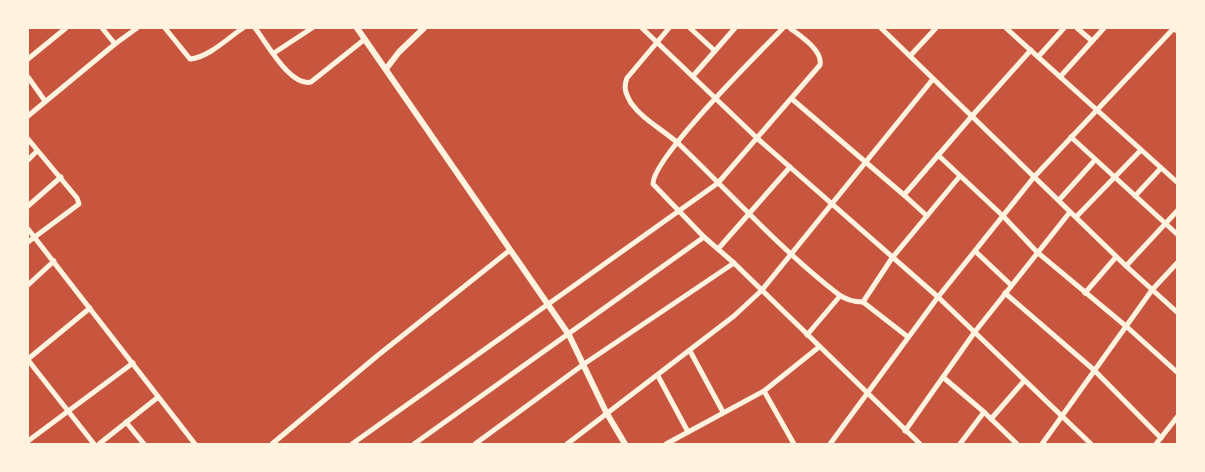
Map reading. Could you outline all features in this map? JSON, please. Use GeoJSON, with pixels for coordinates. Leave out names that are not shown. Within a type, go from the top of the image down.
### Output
{"type":"FeatureCollection","features":[{"type":"Feature","properties":{"kind":"street"},"geometry":{"type":"LineString","coordinates":[[28,59],[66,28]]}},
{"type":"Feature","properties":{"kind":"street"},"geometry":{"type":"LineString","coordinates":[[102,28],[115,44]]}},
{"type":"Feature","properties":{"kind":"street"},"geometry":{"type":"LineString","coordinates":[[28,116],[137,28]]}},
{"type":"Feature","properties":{"kind":"street"},"geometry":{"type":"LineString","coordinates":[[165,28],[190,59],[196,59],[205,54],[243,28]]}},
{"type":"Feature","properties":{"kind":"street"},"geometry":{"type":"LineString","coordinates":[[255,28],[288,72],[298,81],[305,83],[311,82],[365,39]]}},
{"type":"Feature","properties":{"kind":"street"},"geometry":{"type":"LineString","coordinates":[[274,53],[312,28]]}},
{"type":"Feature","properties":{"kind":"street"},"geometry":{"type":"LineString","coordinates":[[357,28],[569,335],[606,412],[626,444]]}},
{"type":"Feature","properties":{"kind":"street"},"geometry":{"type":"LineString","coordinates":[[386,69],[399,52],[424,28]]}},
{"type":"Feature","properties":{"kind":"street"},"geometry":{"type":"LineString","coordinates":[[642,28],[758,138],[938,297],[1091,444]]}},
{"type":"Feature","properties":{"kind":"street"},"geometry":{"type":"LineString","coordinates":[[669,28],[627,78],[625,88],[633,105],[649,121],[678,143],[792,254],[840,296],[856,302],[863,302],[908,337]]}},
{"type":"Feature","properties":{"kind":"street"},"geometry":{"type":"LineString","coordinates":[[690,28],[715,51]]}},
{"type":"Feature","properties":{"kind":"street"},"geometry":{"type":"LineString","coordinates":[[693,76],[735,28]]}},
{"type":"Feature","properties":{"kind":"street"},"geometry":{"type":"LineString","coordinates":[[783,28],[716,98],[678,143],[658,168],[653,184],[704,237],[734,263],[866,394],[920,444]]}},
{"type":"Feature","properties":{"kind":"street"},"geometry":{"type":"LineString","coordinates":[[352,444],[718,183],[820,65],[821,60],[816,51],[790,28]]}},
{"type":"Feature","properties":{"kind":"street"},"geometry":{"type":"LineString","coordinates":[[881,28],[1116,257],[1178,313]]}},
{"type":"Feature","properties":{"kind":"street"},"geometry":{"type":"LineString","coordinates":[[910,56],[936,28]]}},
{"type":"Feature","properties":{"kind":"street"},"geometry":{"type":"LineString","coordinates":[[1006,28],[1178,183]]}},
{"type":"Feature","properties":{"kind":"street"},"geometry":{"type":"LineString","coordinates":[[1038,57],[1064,28]]}},
{"type":"Feature","properties":{"kind":"street"},"geometry":{"type":"LineString","coordinates":[[1077,28],[1092,41]]}},
{"type":"Feature","properties":{"kind":"street"},"geometry":{"type":"LineString","coordinates":[[1060,77],[1104,28]]}},
{"type":"Feature","properties":{"kind":"street"},"geometry":{"type":"LineString","coordinates":[[840,444],[832,442],[866,394],[938,297],[1034,177],[1174,28],[1178,31]]}},
{"type":"Feature","properties":{"kind":"street"},"geometry":{"type":"LineString","coordinates":[[904,196],[1031,50]]}},
{"type":"Feature","properties":{"kind":"street"},"geometry":{"type":"LineString","coordinates":[[28,77],[45,101]]}},
{"type":"Feature","properties":{"kind":"street"},"geometry":{"type":"LineString","coordinates":[[567,444],[606,412],[690,351],[734,316],[762,290],[832,205],[865,160],[933,79]]}},
{"type":"Feature","properties":{"kind":"street"},"geometry":{"type":"LineString","coordinates":[[792,99],[865,160],[927,216]]}},
{"type":"Feature","properties":{"kind":"street"},"geometry":{"type":"LineString","coordinates":[[1071,137],[1178,235]]}},
{"type":"Feature","properties":{"kind":"street"},"geometry":{"type":"LineString","coordinates":[[28,139],[77,198],[79,204],[28,242]]}},
{"type":"Feature","properties":{"kind":"street"},"geometry":{"type":"LineString","coordinates":[[1076,217],[1141,150]]}},
{"type":"Feature","properties":{"kind":"street"},"geometry":{"type":"LineString","coordinates":[[28,160],[37,151]]}},
{"type":"Feature","properties":{"kind":"street"},"geometry":{"type":"LineString","coordinates":[[938,155],[1003,216],[1037,252],[1127,327],[1178,373]]}},
{"type":"Feature","properties":{"kind":"street"},"geometry":{"type":"LineString","coordinates":[[1058,200],[1095,160]]}},
{"type":"Feature","properties":{"kind":"street"},"geometry":{"type":"LineString","coordinates":[[718,249],[751,214],[790,167]]}},
{"type":"Feature","properties":{"kind":"street"},"geometry":{"type":"LineString","coordinates":[[1135,196],[1161,168]]}},
{"type":"Feature","properties":{"kind":"street"},"geometry":{"type":"LineString","coordinates":[[863,302],[892,258],[960,176]]}},
{"type":"Feature","properties":{"kind":"street"},"geometry":{"type":"LineString","coordinates":[[28,206],[60,177]]}},
{"type":"Feature","properties":{"kind":"street"},"geometry":{"type":"LineString","coordinates":[[1126,266],[1178,210]]}},
{"type":"Feature","properties":{"kind":"street"},"geometry":{"type":"LineString","coordinates":[[905,431],[974,333],[1070,212]]}},
{"type":"Feature","properties":{"kind":"street"},"geometry":{"type":"LineString","coordinates":[[28,229],[133,363],[157,398],[193,444]]}},
{"type":"Feature","properties":{"kind":"street"},"geometry":{"type":"LineString","coordinates":[[414,444],[421,442],[704,237]]}},
{"type":"Feature","properties":{"kind":"street"},"geometry":{"type":"LineString","coordinates":[[272,444],[377,356],[510,250]]}},
{"type":"Feature","properties":{"kind":"street"},"geometry":{"type":"LineString","coordinates":[[975,251],[1011,285]]}},
{"type":"Feature","properties":{"kind":"street"},"geometry":{"type":"LineString","coordinates":[[1085,293],[1116,257]]}},
{"type":"Feature","properties":{"kind":"street"},"geometry":{"type":"LineString","coordinates":[[28,284],[54,261]]}},
{"type":"Feature","properties":{"kind":"street"},"geometry":{"type":"LineString","coordinates":[[1042,444],[1152,290],[1178,262]]}},
{"type":"Feature","properties":{"kind":"street"},"geometry":{"type":"LineString","coordinates":[[475,444],[584,364],[734,263]]}},
{"type":"Feature","properties":{"kind":"street"},"geometry":{"type":"LineString","coordinates":[[1005,293],[1094,370],[1161,438]]}},
{"type":"Feature","properties":{"kind":"street"},"geometry":{"type":"LineString","coordinates":[[807,335],[840,296]]}},
{"type":"Feature","properties":{"kind":"street"},"geometry":{"type":"LineString","coordinates":[[90,308],[28,360],[94,444]]}},
{"type":"Feature","properties":{"kind":"street"},"geometry":{"type":"LineString","coordinates":[[666,444],[722,412],[764,391],[819,347]]}},
{"type":"Feature","properties":{"kind":"street"},"geometry":{"type":"LineString","coordinates":[[690,351],[722,412]]}},
{"type":"Feature","properties":{"kind":"street"},"geometry":{"type":"LineString","coordinates":[[28,441],[133,363]]}},
{"type":"Feature","properties":{"kind":"street"},"geometry":{"type":"LineString","coordinates":[[658,376],[688,432]]}},
{"type":"Feature","properties":{"kind":"street"},"geometry":{"type":"LineString","coordinates":[[944,378],[984,412],[1017,444]]}},
{"type":"Feature","properties":{"kind":"street"},"geometry":{"type":"LineString","coordinates":[[991,419],[1024,381]]}},
{"type":"Feature","properties":{"kind":"street"},"geometry":{"type":"LineString","coordinates":[[764,391],[794,444]]}},
{"type":"Feature","properties":{"kind":"street"},"geometry":{"type":"LineString","coordinates":[[99,444],[157,398]]}},
{"type":"Feature","properties":{"kind":"street"},"geometry":{"type":"LineString","coordinates":[[960,444],[984,412]]}},
{"type":"Feature","properties":{"kind":"street"},"geometry":{"type":"LineString","coordinates":[[1156,444],[1178,416]]}},
{"type":"Feature","properties":{"kind":"street"},"geometry":{"type":"LineString","coordinates":[[126,422],[144,444]]}}]}
